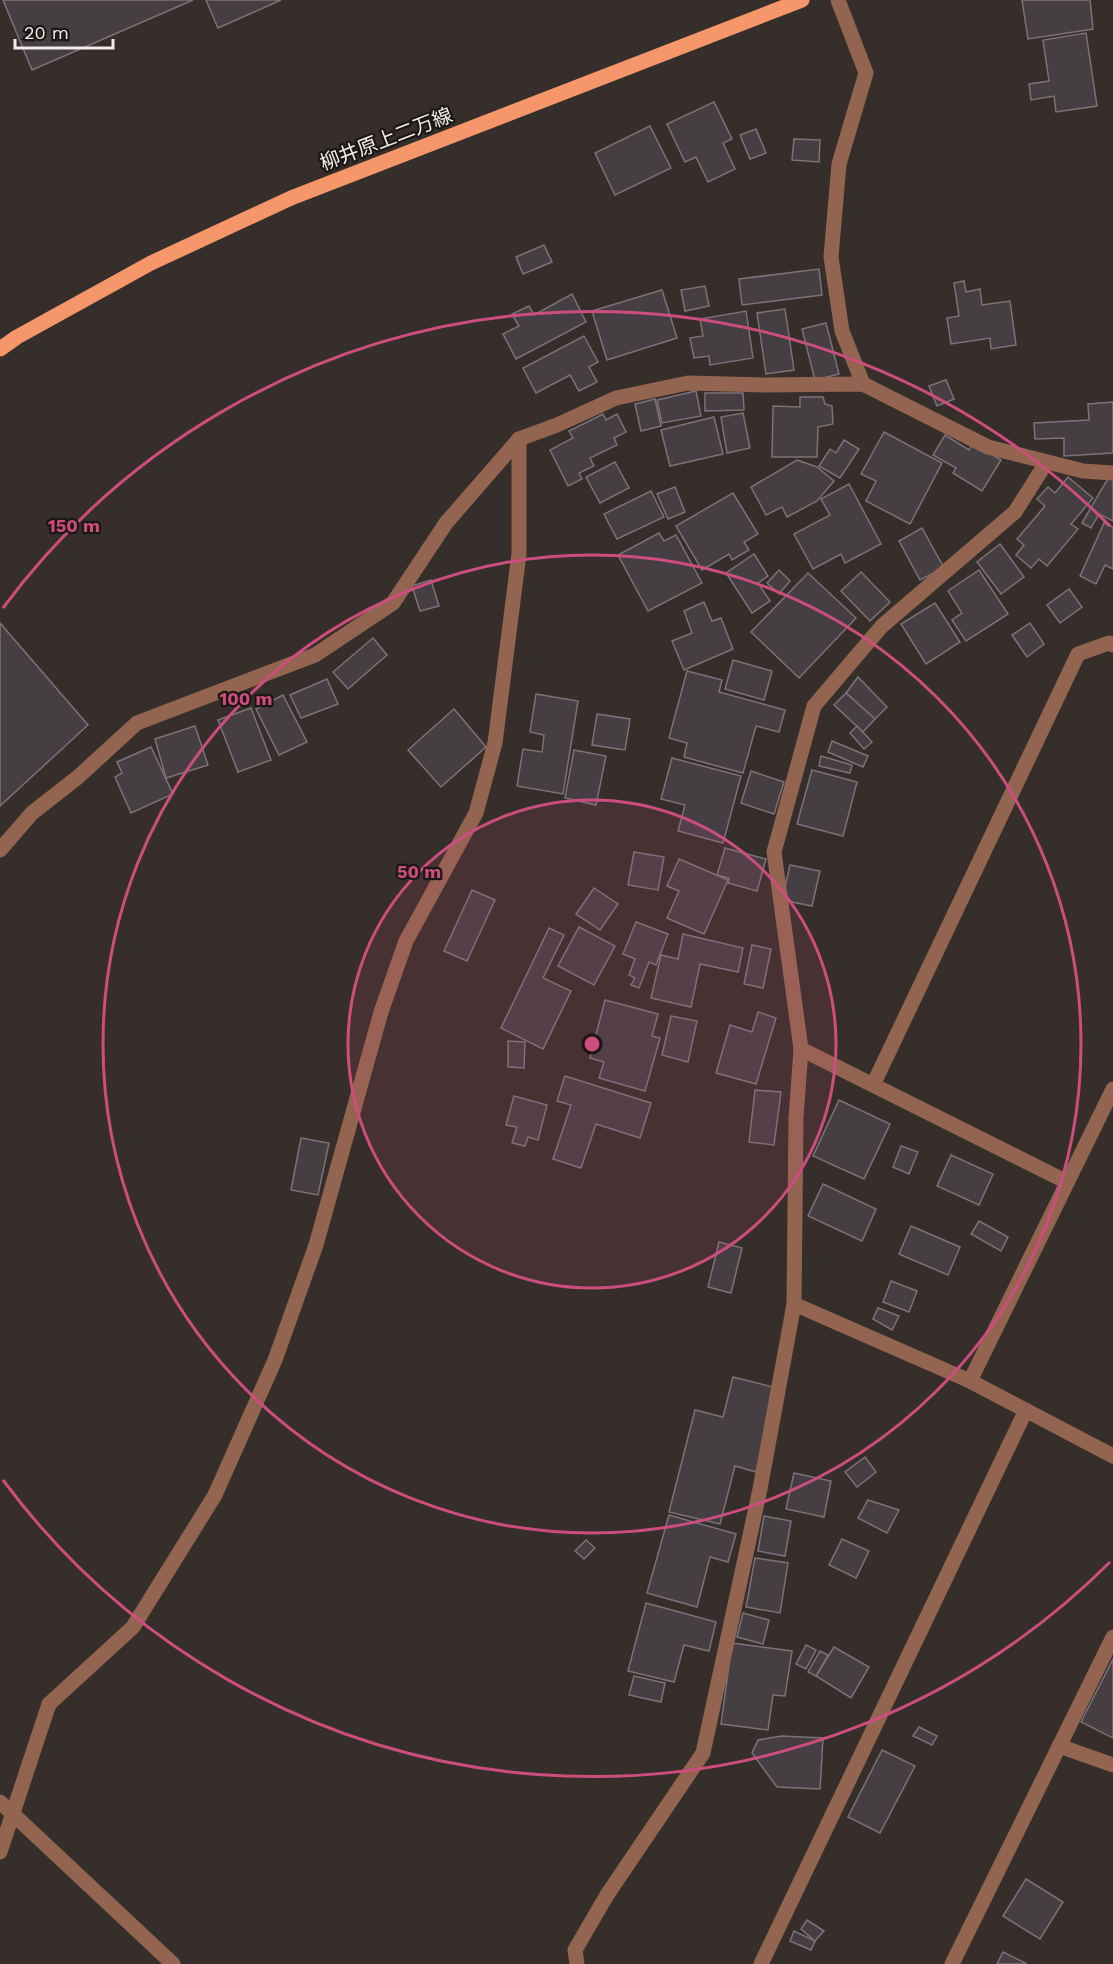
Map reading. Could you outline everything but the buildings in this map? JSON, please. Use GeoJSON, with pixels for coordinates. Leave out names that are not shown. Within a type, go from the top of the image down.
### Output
{"type":"FeatureCollection","features":[{"type":"Feature","properties":{"kind":"main road","name":"柳井原上二万線"},"geometry":{"type":"LineString","coordinates":[[0,349],[17,337],[151,263],[291,198],[802,0]]}},
{"type":"Feature","properties":{"kind":"street"},"geometry":{"type":"LineString","coordinates":[[838,0],[866,73],[839,164],[831,257],[842,331],[863,384]]}},
{"type":"Feature","properties":{"kind":"street"},"geometry":{"type":"LineString","coordinates":[[0,850],[32,813],[78,777],[137,723],[315,655],[393,603],[446,523],[519,439],[557,425],[616,398],[688,383],[863,384],[988,447],[1083,471],[1113,473]]}},
{"type":"Feature","properties":{"kind":"street"},"geometry":{"type":"LineString","coordinates":[[0,1852],[49,1704],[133,1627],[215,1495],[275,1360],[316,1245],[381,1012],[406,940],[476,813],[495,743],[519,554],[519,439]]}},
{"type":"Feature","properties":{"kind":"street"},"geometry":{"type":"LineString","coordinates":[[577,1964],[575,1950],[607,1896],[703,1753],[760,1489],[794,1304],[796,1118],[801,1049],[774,852],[814,706],[882,626],[1016,512],[1046,463]]}},
{"type":"Feature","properties":{"kind":"street"},"geometry":{"type":"LineString","coordinates":[[873,1085],[1078,654],[1109,642],[1113,645]]}},
{"type":"Feature","properties":{"kind":"street"},"geometry":{"type":"LineString","coordinates":[[801,1049],[1067,1182]]}},
{"type":"Feature","properties":{"kind":"street"},"geometry":{"type":"LineString","coordinates":[[970,1381],[1113,1089]]}},
{"type":"Feature","properties":{"kind":"street"},"geometry":{"type":"LineString","coordinates":[[794,1304],[970,1381],[1113,1456]]}},
{"type":"Feature","properties":{"kind":"street"},"geometry":{"type":"LineString","coordinates":[[761,1964],[1026,1410]]}},
{"type":"Feature","properties":{"kind":"street"},"geometry":{"type":"LineString","coordinates":[[952,1964],[1113,1636]]}},
{"type":"Feature","properties":{"kind":"street"},"geometry":{"type":"LineString","coordinates":[[1059,1746],[1113,1765]]}},
{"type":"Feature","properties":{"kind":"street"},"geometry":{"type":"LineString","coordinates":[[0,1802],[173,1964]]}}]}
